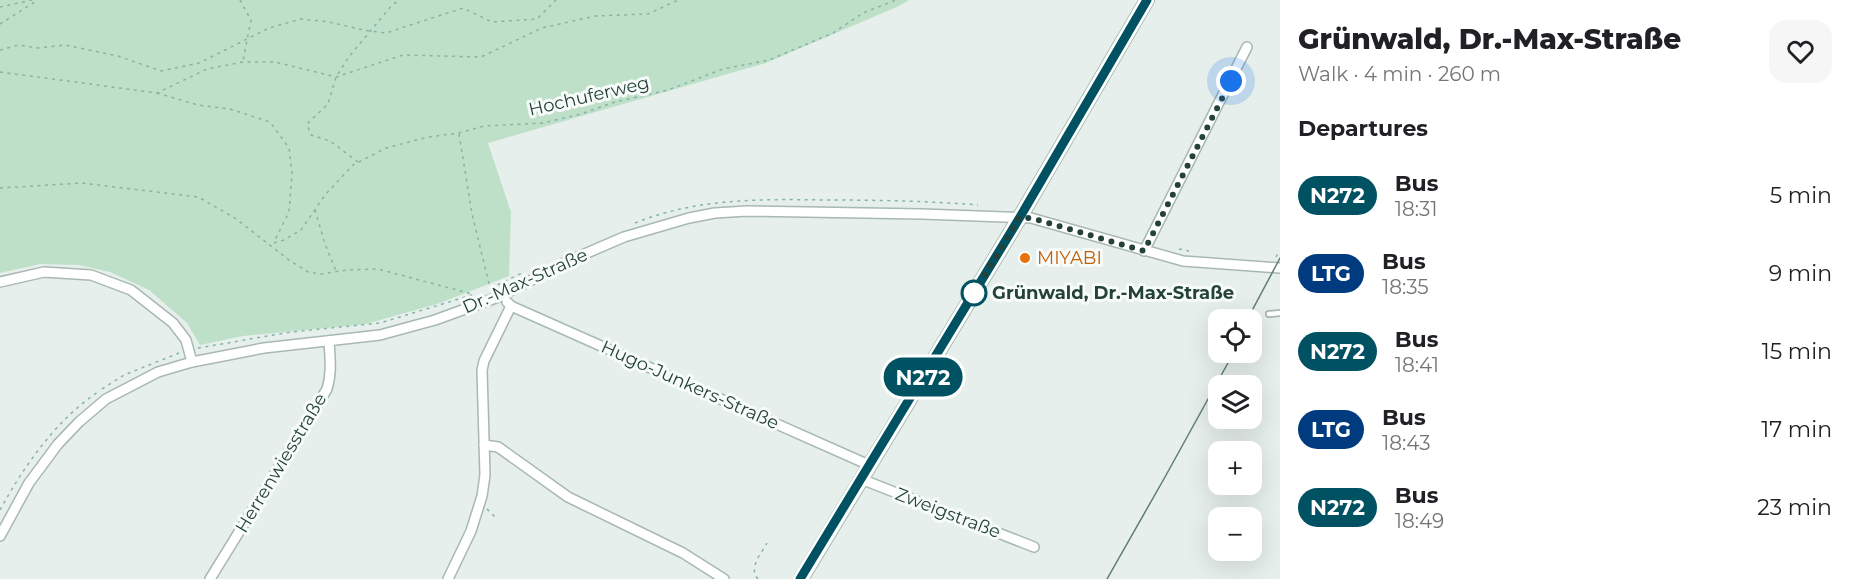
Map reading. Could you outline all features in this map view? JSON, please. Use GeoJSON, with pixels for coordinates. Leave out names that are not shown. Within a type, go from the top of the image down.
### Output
{"type":"FeatureCollection","features":[{"type":"Feature","properties":{"kind":"main road"},"geometry":{"type":"LineString","coordinates":[[801,579],[1020,217],[1147,0]]}},
{"type":"Feature","properties":{"kind":"street"},"geometry":{"type":"LineString","coordinates":[[1144,251],[1247,47]]}},
{"type":"Feature","properties":{"kind":"street","name":"Dr.-Max-Straße"},"geometry":{"type":"LineString","coordinates":[[0,536],[29,483],[58,444],[106,399],[134,383],[159,372],[192,362],[264,348],[380,335],[435,320],[501,296],[566,262],[624,237],[654,227],[715,213],[815,211],[1020,217],[1035,219],[1183,261],[1280,268]]}},
{"type":"Feature","properties":{"kind":"street"},"geometry":{"type":"LineString","coordinates":[[0,282],[44,272],[91,274],[131,290],[172,323],[186,339],[192,362]]}},
{"type":"Feature","properties":{"kind":"street","name":"Hugo-Junkers-Straße"},"geometry":{"type":"LineString","coordinates":[[501,296],[512,306],[869,465]]}},
{"type":"Feature","properties":{"kind":"street"},"geometry":{"type":"LineString","coordinates":[[448,579],[471,531],[482,499],[485,475],[482,370],[484,361],[512,306]]}},
{"type":"Feature","properties":{"kind":"street","name":"Herrenwiesstraße"},"geometry":{"type":"LineString","coordinates":[[210,579],[327,389],[331,368],[329,341]]}},
{"type":"Feature","properties":{"kind":"street"},"geometry":{"type":"LineString","coordinates":[[484,445],[498,447],[568,497],[683,553],[724,579]]}},
{"type":"Feature","properties":{"kind":"street","name":"Zweigstraße"},"geometry":{"type":"LineString","coordinates":[[861,479],[1034,547]]}},
{"type":"Feature","properties":{"kind":"lane"},"geometry":{"type":"LineString","coordinates":[[1269,314],[1280,313]]}},
{"type":"Feature","properties":{"kind":"path"},"geometry":{"type":"LineString","coordinates":[[0,7],[32,0]]}},
{"type":"Feature","properties":{"kind":"path"},"geometry":{"type":"LineString","coordinates":[[0,24],[38,0]]}},
{"type":"Feature","properties":{"kind":"path"},"geometry":{"type":"LineString","coordinates":[[240,0],[251,20],[243,62]]}},
{"type":"Feature","properties":{"kind":"path"},"geometry":{"type":"LineString","coordinates":[[359,162],[330,141],[311,135],[307,124],[328,104],[336,77],[348,58],[392,5],[400,0]]}},
{"type":"Feature","properties":{"kind":"path"},"geometry":{"type":"LineString","coordinates":[[0,50],[18,45],[38,48],[65,45],[118,56],[161,71],[200,63],[269,28],[301,19],[386,33],[463,8],[492,22],[537,19],[556,0]]}},
{"type":"Feature","properties":{"kind":"path"},"geometry":{"type":"LineString","coordinates":[[157,93],[207,69],[243,62],[275,62],[336,77],[403,55],[481,57],[542,28],[595,16],[648,14],[678,0]]}},
{"type":"Feature","properties":{"kind":"path","name":"Hochuferweg"},"geometry":{"type":"LineString","coordinates":[[273,244],[302,230],[325,195],[353,165],[386,148],[484,126],[543,123],[581,114],[615,102],[668,90],[723,69],[770,60],[833,33],[863,13],[896,0]]}},
{"type":"Feature","properties":{"kind":"path"},"geometry":{"type":"LineString","coordinates":[[0,72],[157,93],[198,105],[230,109],[270,122],[290,148],[292,174],[290,212],[273,244]]}},
{"type":"Feature","properties":{"kind":"path"},"geometry":{"type":"LineString","coordinates":[[459,133],[472,214],[490,289]]}},
{"type":"Feature","properties":{"kind":"path"},"geometry":{"type":"LineString","coordinates":[[0,188],[82,183],[198,197],[235,218],[273,244],[289,261],[308,272],[321,274],[378,269],[474,295]]}},
{"type":"Feature","properties":{"kind":"path"},"geometry":{"type":"LineString","coordinates":[[315,210],[336,272]]}},
{"type":"Feature","properties":{"kind":"path"},"geometry":{"type":"LineString","coordinates":[[758,579],[754,565],[767,543]]}},
{"type":"Feature","properties":{"kind":"green space"},"geometry":{"type":"Polygon","coordinates":[[[0,0],[909,0],[766,63],[488,143],[511,212],[509,276],[440,303],[366,324],[243,336],[200,345],[187,323],[149,290],[110,272],[79,265],[40,264],[0,273],[0,0]]]}},
{"type":"Feature","properties":{"kind":"tram line"},"geometry":{"type":"LineString","coordinates":[[1253,309],[1280,258]]}},
{"type":"Feature","properties":{"kind":"tram line"},"geometry":{"type":"LineString","coordinates":[[1107,579],[1228,363]]}},
{"type":"Feature","properties":{"kind":"bus line","name":"N272"},"geometry":{"type":"LineString","coordinates":[[800,579],[1020,217],[1147,0]]}},
{"type":"Feature","properties":{"kind":"place","name":"MIYABI"},"geometry":{"type":"Point","coordinates":[1025,258]}},
{"type":"Feature","properties":{"kind":"place","name":"Grünwald, Dr.-Max-Straße"},"geometry":{"type":"Point","coordinates":[974,293]}},
{"type":"Feature","properties":{"kind":"route"},"geometry":{"type":"LineString","coordinates":[[974,293],[1020,217],[1035,219],[1144,251],[1231,81]]}}]}
